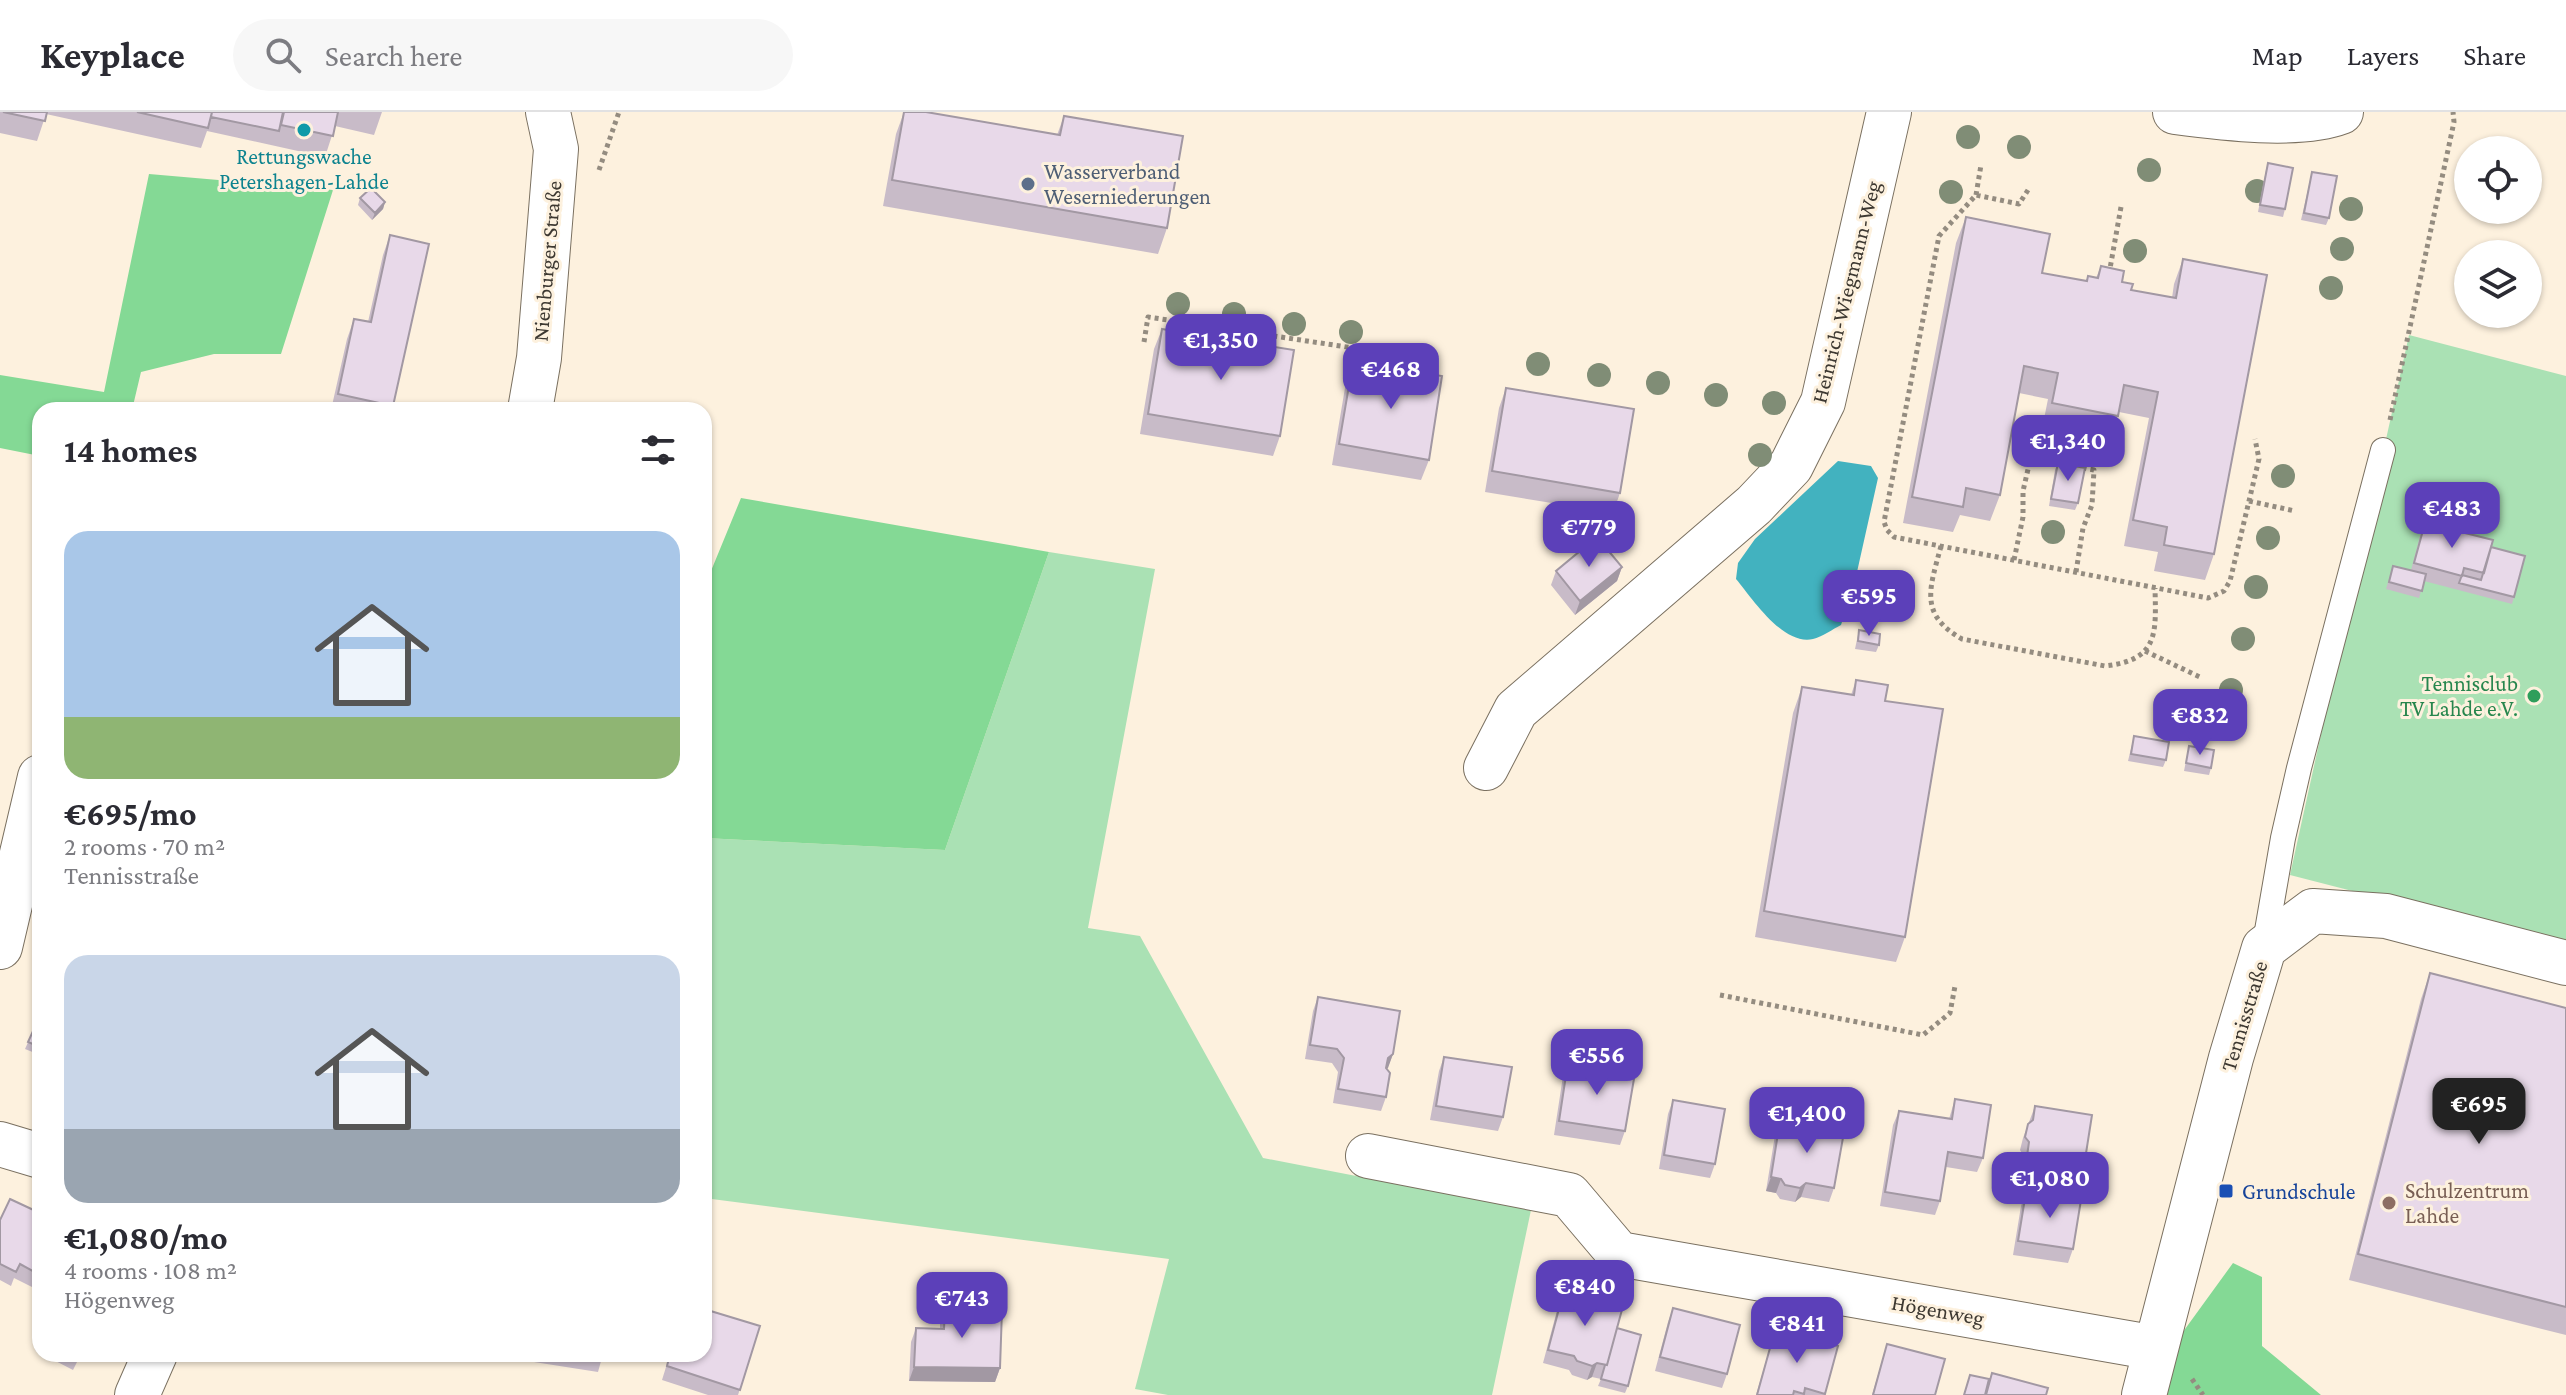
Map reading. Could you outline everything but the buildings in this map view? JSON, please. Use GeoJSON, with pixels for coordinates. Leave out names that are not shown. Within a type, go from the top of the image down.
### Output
{"type":"FeatureCollection","features":[{"type":"Feature","properties":{"kind":"street","name":"Nienburger Straße"},"geometry":{"type":"LineString","coordinates":[[531,402],[539,358],[556,149],[548,112]]}},
{"type":"Feature","properties":{"kind":"street","name":"Heinrich-Wiegmann-Weg"},"geometry":{"type":"LineString","coordinates":[[1486,768],[1516,710],[1754,505],[1791,466],[1823,402],[1889,112]]}},
{"type":"Feature","properties":{"kind":"street"},"geometry":{"type":"LineString","coordinates":[[2175,112],[2234,120],[2325,118],[2341,112]]}},
{"type":"Feature","properties":{"kind":"street"},"geometry":{"type":"LineString","coordinates":[[0,947],[32,811]]}},
{"type":"Feature","properties":{"kind":"street","name":"Tennisstraße"},"geometry":{"type":"LineString","coordinates":[[2144,1395],[2227,1072],[2264,948],[2313,911],[2386,916],[2566,963]]}},
{"type":"Feature","properties":{"kind":"street"},"geometry":{"type":"LineString","coordinates":[[0,1144],[32,1154]]}},
{"type":"Feature","properties":{"kind":"street","name":"Högenweg"},"geometry":{"type":"LineString","coordinates":[[1368,1156],[1569,1195],[1619,1254],[2156,1348]]}},
{"type":"Feature","properties":{"kind":"lane"},"geometry":{"type":"LineString","coordinates":[[2264,948],[2299,768],[2383,450]]}},
{"type":"Feature","properties":{"kind":"path"},"geometry":{"type":"LineString","coordinates":[[2383,450],[2454,122],[2453,112]]}},
{"type":"Feature","properties":{"kind":"path"},"geometry":{"type":"LineString","coordinates":[[1981,165],[1976,195],[1939,236],[1884,522],[1887,530],[1894,537],[2208,598],[2224,591],[2230,581],[2259,459],[2255,439]]}},
{"type":"Feature","properties":{"kind":"path"},"geometry":{"type":"LineString","coordinates":[[1976,195],[2019,204],[2028,190]]}},
{"type":"Feature","properties":{"kind":"path"},"geometry":{"type":"LineString","coordinates":[[2107,287],[2121,207]]}},
{"type":"Feature","properties":{"kind":"path"},"geometry":{"type":"LineString","coordinates":[[1144,342],[1148,317],[1400,355],[1406,363]]}},
{"type":"Feature","properties":{"kind":"path"},"geometry":{"type":"LineString","coordinates":[[2014,560],[2029,465],[2038,459],[2094,470],[2092,505],[2083,528],[2076,572]]}},
{"type":"Feature","properties":{"kind":"path"},"geometry":{"type":"LineString","coordinates":[[2249,501],[2295,511]]}},
{"type":"Feature","properties":{"kind":"path"},"geometry":{"type":"LineString","coordinates":[[1941,546],[1931,585],[1931,605],[1936,618],[1946,630],[1962,639],[2105,666],[2126,664],[2145,651],[2152,640],[2156,626],[2155,588]]}},
{"type":"Feature","properties":{"kind":"path"},"geometry":{"type":"LineString","coordinates":[[2145,651],[2202,678]]}},
{"type":"Feature","properties":{"kind":"path"},"geometry":{"type":"LineString","coordinates":[[1720,995],[1923,1035],[1950,1013],[1955,986]]}},
{"type":"Feature","properties":{"kind":"green space"},"geometry":{"type":"Polygon","coordinates":[[[149,174],[333,190],[281,354],[214,354],[141,372],[134,402],[32,402],[32,454],[0,448],[0,375],[104,392],[149,174]]]}},
{"type":"Feature","properties":{"kind":"green space"},"geometry":{"type":"Polygon","coordinates":[[[2409,335],[2566,376],[2566,946],[2290,875],[2409,335]]]}},
{"type":"Feature","properties":{"kind":"green space"},"geometry":{"type":"Polygon","coordinates":[[[741,498],[1049,552],[945,850],[712,838],[712,569],[741,498]]]}},
{"type":"Feature","properties":{"kind":"green space"},"geometry":{"type":"Polygon","coordinates":[[[1049,552],[1155,569],[1088,928],[1140,936],[1263,1158],[1531,1210],[1492,1395],[1168,1395],[1135,1389],[1169,1259],[712,1199],[712,838],[945,850],[1049,552]]]}},
{"type":"Feature","properties":{"kind":"green space"},"geometry":{"type":"Polygon","coordinates":[[[2233,1263],[2262,1277],[2262,1346],[2321,1395],[2162,1395],[2172,1347],[2233,1263]]]}},
{"type":"Feature","properties":{"kind":"water"},"geometry":{"type":"Polygon","coordinates":[[[1838,461],[1871,466],[1878,478],[1855,581],[1841,625],[1816,638],[1802,639],[1780,628],[1759,608],[1736,579],[1738,563],[1755,539],[1838,461]]]}},
{"type":"Feature","properties":{"kind":"place","name":"Rettungswache Petershagen-Lahde"},"geometry":{"type":"Point","coordinates":[304,130]}},
{"type":"Feature","properties":{"kind":"place","name":"Wasserverband Weserniederungen"},"geometry":{"type":"Point","coordinates":[1028,184]}},
{"type":"Feature","properties":{"kind":"place","name":"Tennisclub TV Lahde e.V."},"geometry":{"type":"Point","coordinates":[2534,696]}},
{"type":"Feature","properties":{"kind":"place","name":"Grundschule"},"geometry":{"type":"Point","coordinates":[2226,1191]}},
{"type":"Feature","properties":{"kind":"place","name":"Schulzentrum Lahde"},"geometry":{"type":"Point","coordinates":[2389,1203]}}]}
